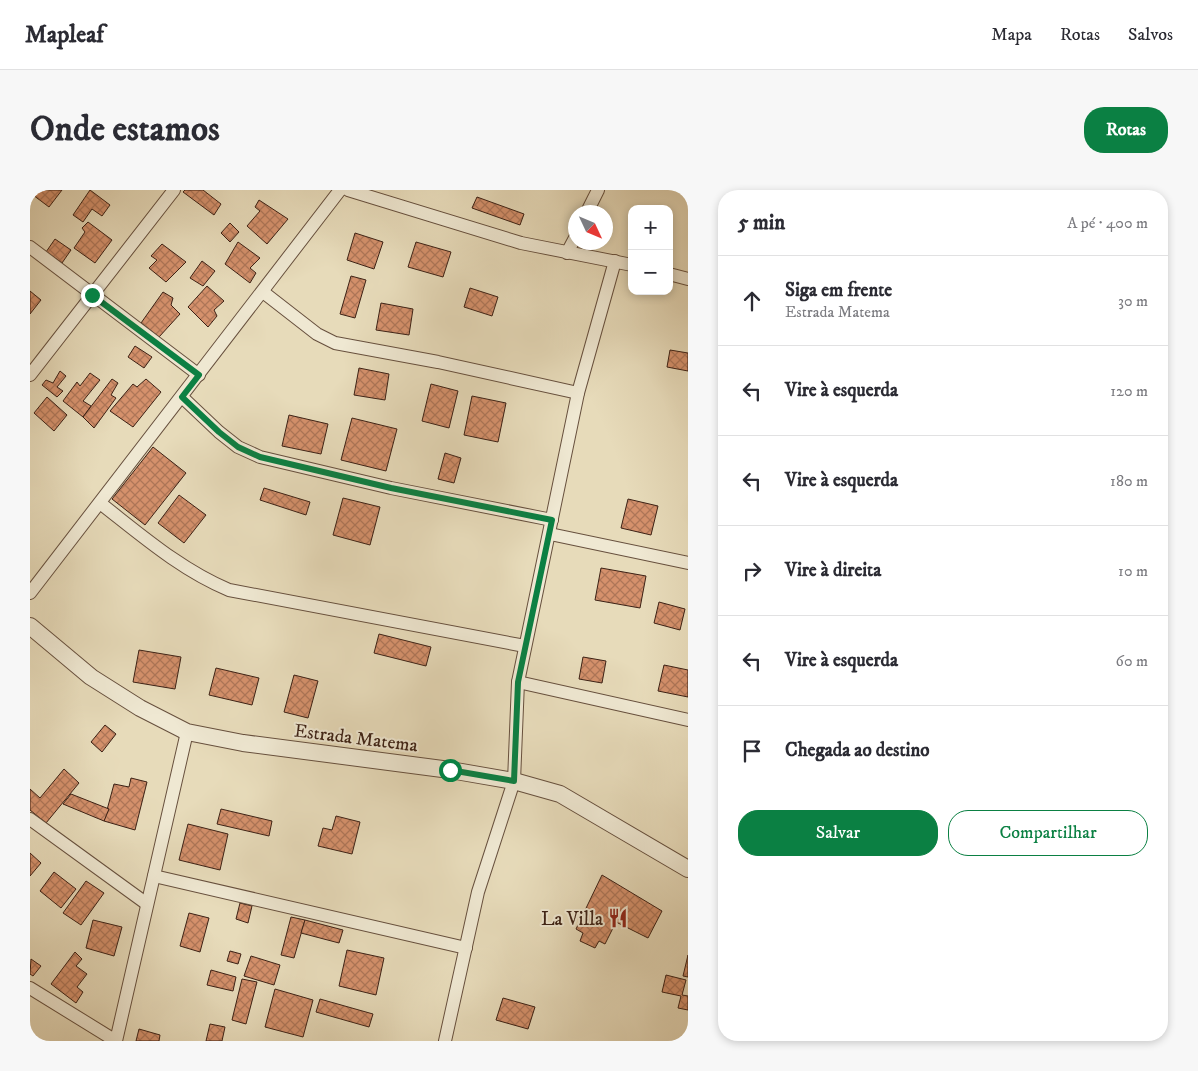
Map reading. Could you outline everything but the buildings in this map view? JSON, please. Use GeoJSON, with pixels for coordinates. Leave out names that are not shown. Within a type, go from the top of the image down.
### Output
{"type":"FeatureCollection","features":[{"type":"Feature","properties":{"kind":"street"},"geometry":{"type":"LineString","coordinates":[[30,375],[174,190]]}},
{"type":"Feature","properties":{"kind":"street"},"geometry":{"type":"LineString","coordinates":[[30,593],[340,190]]}},
{"type":"Feature","properties":{"kind":"street"},"geometry":{"type":"LineString","coordinates":[[348,190],[504,238],[568,253],[628,264]]}},
{"type":"Feature","properties":{"kind":"street"},"geometry":{"type":"LineString","coordinates":[[590,205],[598,190]]}},
{"type":"Feature","properties":{"kind":"street"},"geometry":{"type":"LineString","coordinates":[[30,247],[199,375]]}},
{"type":"Feature","properties":{"kind":"street"},"geometry":{"type":"LineString","coordinates":[[445,1041],[478,892],[514,781],[518,682],[578,393],[615,261]]}},
{"type":"Feature","properties":{"kind":"street"},"geometry":{"type":"LineString","coordinates":[[673,275],[688,277]]}},
{"type":"Feature","properties":{"kind":"street"},"geometry":{"type":"LineString","coordinates":[[262,292],[317,334],[335,343],[438,362],[578,393]]}},
{"type":"Feature","properties":{"kind":"street"},"geometry":{"type":"LineString","coordinates":[[182,397],[238,447],[260,457],[391,488],[552,520]]}},
{"type":"Feature","properties":{"kind":"street"},"geometry":{"type":"LineString","coordinates":[[100,503],[175,561],[207,581],[229,590],[525,646]]}},
{"type":"Feature","properties":{"kind":"street"},"geometry":{"type":"LineString","coordinates":[[550,534],[688,563]]}},
{"type":"Feature","properties":{"kind":"street","name":"Estrada Matema"},"geometry":{"type":"LineString","coordinates":[[30,626],[91,678],[140,708],[187,732],[243,743],[450,770],[514,781],[560,794],[688,869]]}},
{"type":"Feature","properties":{"kind":"street"},"geometry":{"type":"LineString","coordinates":[[518,682],[688,720]]}},
{"type":"Feature","properties":{"kind":"street"},"geometry":{"type":"LineString","coordinates":[[30,988],[116,1041],[187,732]]}},
{"type":"Feature","properties":{"kind":"street"},"geometry":{"type":"LineString","coordinates":[[30,819],[147,904]]}},
{"type":"Feature","properties":{"kind":"street"},"geometry":{"type":"LineString","coordinates":[[154,876],[466,948]]}},
{"type":"Feature","properties":{"kind":"place","name":"La Villa"},"geometry":{"type":"Point","coordinates":[618,918]}},
{"type":"Feature","properties":{"kind":"route"},"geometry":{"type":"LineString","coordinates":[[92,295],[199,375],[182,397],[238,447],[260,457],[391,488],[552,520],[518,682],[514,781],[450,770]]}}]}
